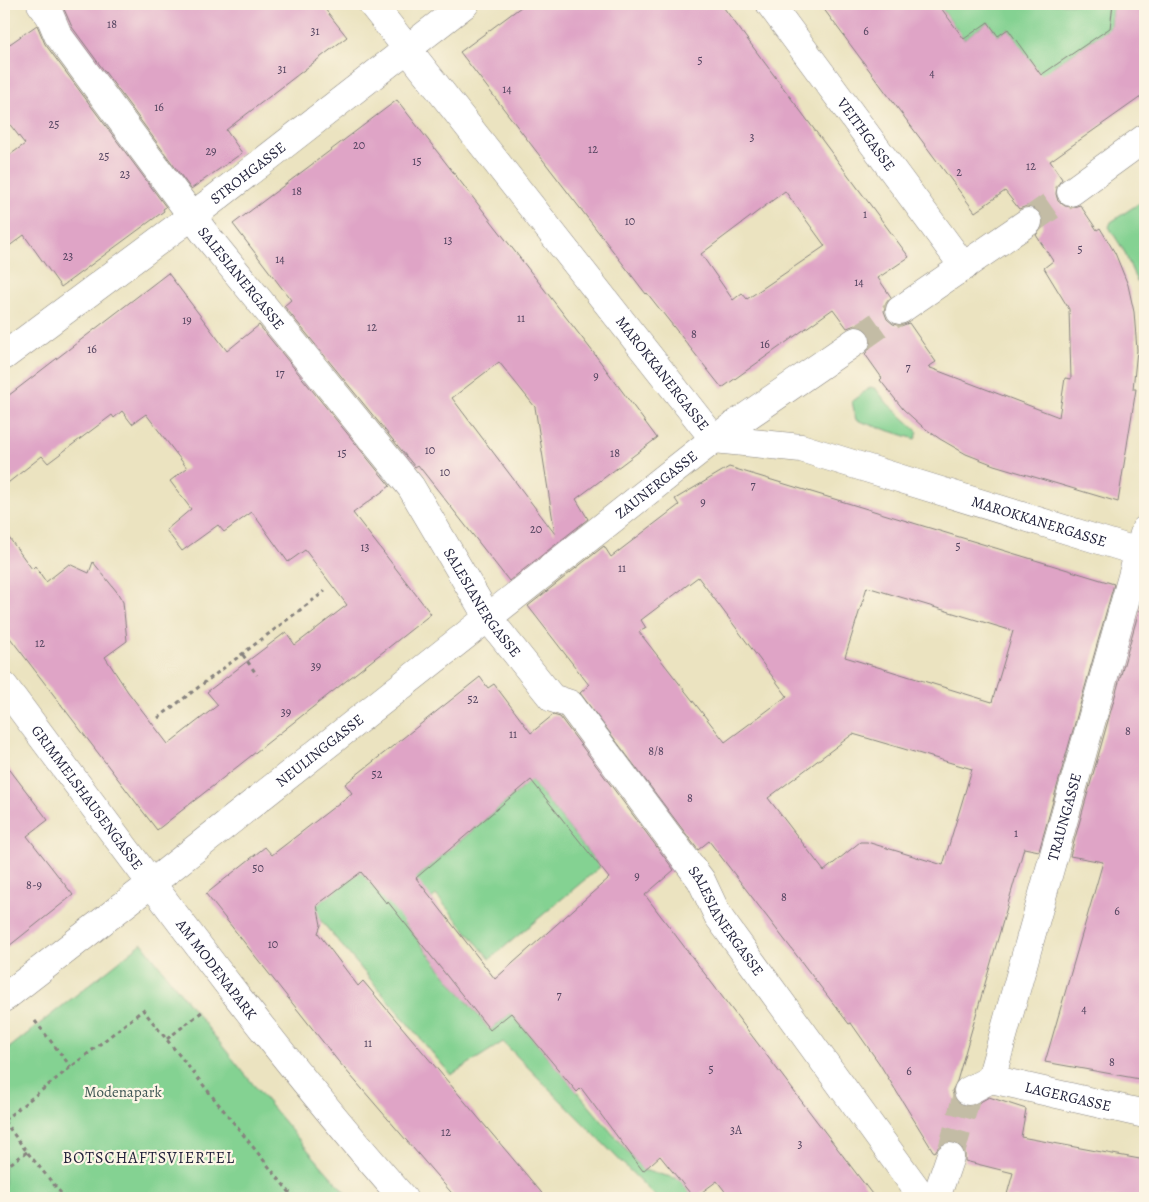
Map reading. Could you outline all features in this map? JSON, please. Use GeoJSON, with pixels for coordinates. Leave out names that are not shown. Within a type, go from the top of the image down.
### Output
{"type":"FeatureCollection","features":[{"type":"Feature","properties":{"kind":"street","name":"SALESIANERGASSE"},"geometry":{"type":"LineString","coordinates":[[41,4],[50,16],[58,35],[191,216],[411,487],[488,618],[552,698],[570,704],[701,880],[718,916],[923,1198]]}},
{"type":"Feature","properties":{"kind":"street","name":"MAROKKANERGASSE"},"geometry":{"type":"LineString","coordinates":[[372,4],[714,439],[802,448],[1143,546]]}},
{"type":"Feature","properties":{"kind":"street","name":"STROHGASSE"},"geometry":{"type":"LineString","coordinates":[[4,356],[191,216],[465,4]]}},
{"type":"Feature","properties":{"kind":"street","name":"VEITHGASSE"},"geometry":{"type":"LineString","coordinates":[[770,4],[964,267]]}},
{"type":"Feature","properties":{"kind":"street"},"geometry":{"type":"LineString","coordinates":[[1071,192],[1145,138]]}},
{"type":"Feature","properties":{"kind":"street"},"geometry":{"type":"LineString","coordinates":[[900,310],[1028,222]]}},
{"type":"Feature","properties":{"kind":"street","name":"ZAUNERGASSE"},"geometry":{"type":"LineString","coordinates":[[488,618],[714,439],[856,341]]}},
{"type":"Feature","properties":{"kind":"street","name":"TRAUNGASSE"},"geometry":{"type":"LineString","coordinates":[[980,1085],[1143,546]]}},
{"type":"Feature","properties":{"kind":"street","name":"NEULINGGASSE"},"geometry":{"type":"LineString","coordinates":[[152,883],[488,618]]}},
{"type":"Feature","properties":{"kind":"street","name":"GRIMMELSHAUSENGASSE"},"geometry":{"type":"LineString","coordinates":[[4,686],[152,883]]}},
{"type":"Feature","properties":{"kind":"street"},"geometry":{"type":"LineString","coordinates":[[4,998],[152,883]]}},
{"type":"Feature","properties":{"kind":"street","name":"AM MODENAPARK"},"geometry":{"type":"LineString","coordinates":[[152,883],[237,996],[354,1143],[403,1198]]}},
{"type":"Feature","properties":{"kind":"street","name":"LAGERGASSE"},"geometry":{"type":"LineString","coordinates":[[980,1085],[1145,1114]]}},
{"type":"Feature","properties":{"kind":"street"},"geometry":{"type":"LineString","coordinates":[[936,1198],[950,1156]]}},
{"type":"Feature","properties":{"kind":"path"},"geometry":{"type":"LineString","coordinates":[[158,718],[325,591]]}},
{"type":"Feature","properties":{"kind":"path"},"geometry":{"type":"LineString","coordinates":[[242,655],[257,675]]}},
{"type":"Feature","properties":{"kind":"path"},"geometry":{"type":"LineString","coordinates":[[65,1198],[27,1152],[4,1120],[143,1010],[294,1198]]}},
{"type":"Feature","properties":{"kind":"path"},"geometry":{"type":"LineString","coordinates":[[167,1039],[203,1011]]}},
{"type":"Feature","properties":{"kind":"path"},"geometry":{"type":"LineString","coordinates":[[35,1021],[71,1067]]}},
{"type":"Feature","properties":{"kind":"path"},"geometry":{"type":"LineString","coordinates":[[4,1168],[27,1152]]}},
{"type":"Feature","properties":{"kind":"green space"},"geometry":{"type":"Polygon","coordinates":[[[938,4],[1113,4],[1110,28],[1054,66],[1058,73],[994,136],[1030,60],[1008,29],[998,36],[988,22],[964,39],[938,4]]]}},
{"type":"Feature","properties":{"kind":"green space"},"geometry":{"type":"Polygon","coordinates":[[[1145,201],[1144,285],[1137,282],[1124,251],[1109,227],[1111,222],[1145,201]]]}},
{"type":"Feature","properties":{"kind":"green space"},"geometry":{"type":"Polygon","coordinates":[[[871,387],[876,389],[887,403],[918,432],[915,439],[856,420],[852,401],[871,387]]]}},
{"type":"Feature","properties":{"kind":"green space"},"geometry":{"type":"Polygon","coordinates":[[[508,751],[600,867],[490,959],[436,895],[403,922],[490,1030],[511,1013],[643,1170],[679,1179],[694,1198],[657,1198],[503,1042],[451,1075],[311,909],[355,864],[387,903],[521,789],[508,751]]]}},
{"type":"Feature","properties":{"kind":"green space","name":"Modenapark"},"geometry":{"type":"Polygon","coordinates":[[[142,943],[270,1105],[350,1198],[4,1198],[4,1052],[142,943]]]}},
{"type":"Feature","properties":{"kind":"building"},"geometry":{"type":"Polygon","coordinates":[[[67,4],[321,4],[347,37],[226,130],[242,153],[191,189],[72,27],[63,7],[67,4]]]}},
{"type":"Feature","properties":{"kind":"building"},"geometry":{"type":"Polygon","coordinates":[[[525,4],[721,4],[909,257],[878,278],[891,297],[886,303],[884,311],[887,319],[893,324],[901,326],[909,323],[936,362],[928,367],[1059,417],[1065,378],[1071,379],[1069,309],[1044,268],[1053,261],[1036,235],[1042,228],[1043,220],[1041,214],[1035,208],[1027,206],[1019,209],[1005,191],[975,212],[820,4],[938,4],[964,39],[988,22],[998,36],[1008,29],[1041,75],[1110,28],[1113,4],[1145,4],[1145,94],[1050,161],[1062,179],[1057,186],[1056,194],[1058,201],[1065,206],[1073,207],[1080,205],[1097,230],[1100,228],[1115,253],[1128,285],[1134,312],[1137,350],[1133,389],[1136,389],[1118,502],[994,465],[966,454],[940,439],[903,409],[880,380],[882,378],[865,354],[870,348],[872,340],[869,332],[863,327],[855,325],[847,328],[833,309],[722,388],[646,294],[460,52],[525,4]],[[785,191],[701,254],[733,300],[742,293],[747,299],[825,246],[785,191]]]}},
{"type":"Feature","properties":{"kind":"building"},"geometry":{"type":"Polygon","coordinates":[[[37,25],[45,44],[166,207],[163,209],[164,211],[61,287],[24,235],[4,250],[4,159],[25,144],[4,117],[4,48],[37,25]]]}},
{"type":"Feature","properties":{"kind":"building"},"geometry":{"type":"Polygon","coordinates":[[[397,100],[593,352],[657,438],[576,499],[588,519],[509,581],[418,465],[415,467],[284,306],[291,300],[233,224],[397,100]],[[499,362],[452,398],[555,534],[535,407],[499,362]]]}},
{"type":"Feature","properties":{"kind":"building"},"geometry":{"type":"Polygon","coordinates":[[[168,273],[227,351],[259,325],[390,486],[353,513],[431,614],[157,830],[4,630],[4,531],[32,569],[35,566],[46,582],[69,564],[89,573],[93,562],[117,592],[123,602],[127,641],[105,657],[128,692],[168,744],[218,705],[207,692],[286,632],[295,645],[347,605],[305,550],[288,562],[252,512],[224,532],[218,525],[182,551],[166,530],[191,509],[170,481],[187,468],[146,414],[132,424],[122,411],[114,418],[112,415],[48,463],[42,456],[4,486],[4,399],[168,273]]]}},
{"type":"Feature","properties":{"kind":"building"},"geometry":{"type":"Polygon","coordinates":[[[729,467],[1114,584],[1039,851],[1024,848],[957,1081],[952,1091],[954,1098],[959,1104],[967,1107],[989,1097],[1026,1109],[1021,1137],[1145,1160],[1145,1198],[1006,1198],[1013,1173],[965,1161],[962,1147],[955,1142],[947,1142],[939,1146],[935,1152],[933,1151],[879,1063],[851,1023],[849,1024],[709,841],[698,850],[580,693],[589,685],[528,606],[604,546],[611,557],[679,505],[675,499],[729,467]],[[698,577],[641,620],[646,628],[639,632],[725,742],[787,696],[698,577]],[[867,587],[845,657],[992,702],[1013,631],[867,587]],[[853,734],[768,798],[824,871],[860,842],[867,842],[943,865],[972,769],[853,734]]]}},
{"type":"Feature","properties":{"kind":"building"},"geometry":{"type":"Polygon","coordinates":[[[1144,593],[1145,1080],[1045,1062],[1103,862],[1070,856],[1144,593]]]}},
{"type":"Feature","properties":{"kind":"building"},"geometry":{"type":"Polygon","coordinates":[[[480,677],[488,688],[494,684],[531,733],[553,715],[560,717],[674,870],[645,895],[875,1198],[730,1198],[717,1181],[694,1198],[660,1156],[643,1171],[581,1088],[577,1092],[511,1013],[490,1030],[388,902],[387,904],[361,872],[317,905],[321,925],[318,933],[358,986],[363,981],[546,1198],[456,1198],[338,1061],[206,894],[265,847],[272,855],[352,793],[345,784],[480,677]],[[531,780],[416,878],[495,979],[609,878],[531,780]]]}},
{"type":"Feature","properties":{"kind":"building"},"geometry":{"type":"Polygon","coordinates":[[[4,762],[48,820],[27,836],[73,895],[4,950],[4,762]]]}},
{"type":"Feature","properties":{"kind":"tunnel"},"geometry":{"type":"LineString","coordinates":[[1028,222],[1071,192]]}},
{"type":"Feature","properties":{"kind":"tunnel"},"geometry":{"type":"LineString","coordinates":[[856,341],[900,310]]}},
{"type":"Feature","properties":{"kind":"tunnel"},"geometry":{"type":"LineString","coordinates":[[950,1157],[968,1091]]}},
{"type":"Feature","properties":{"kind":"district","name":"BOTSCHAFTSVIERTEL"},"geometry":{"type":"Point","coordinates":[149,1157]}}]}
